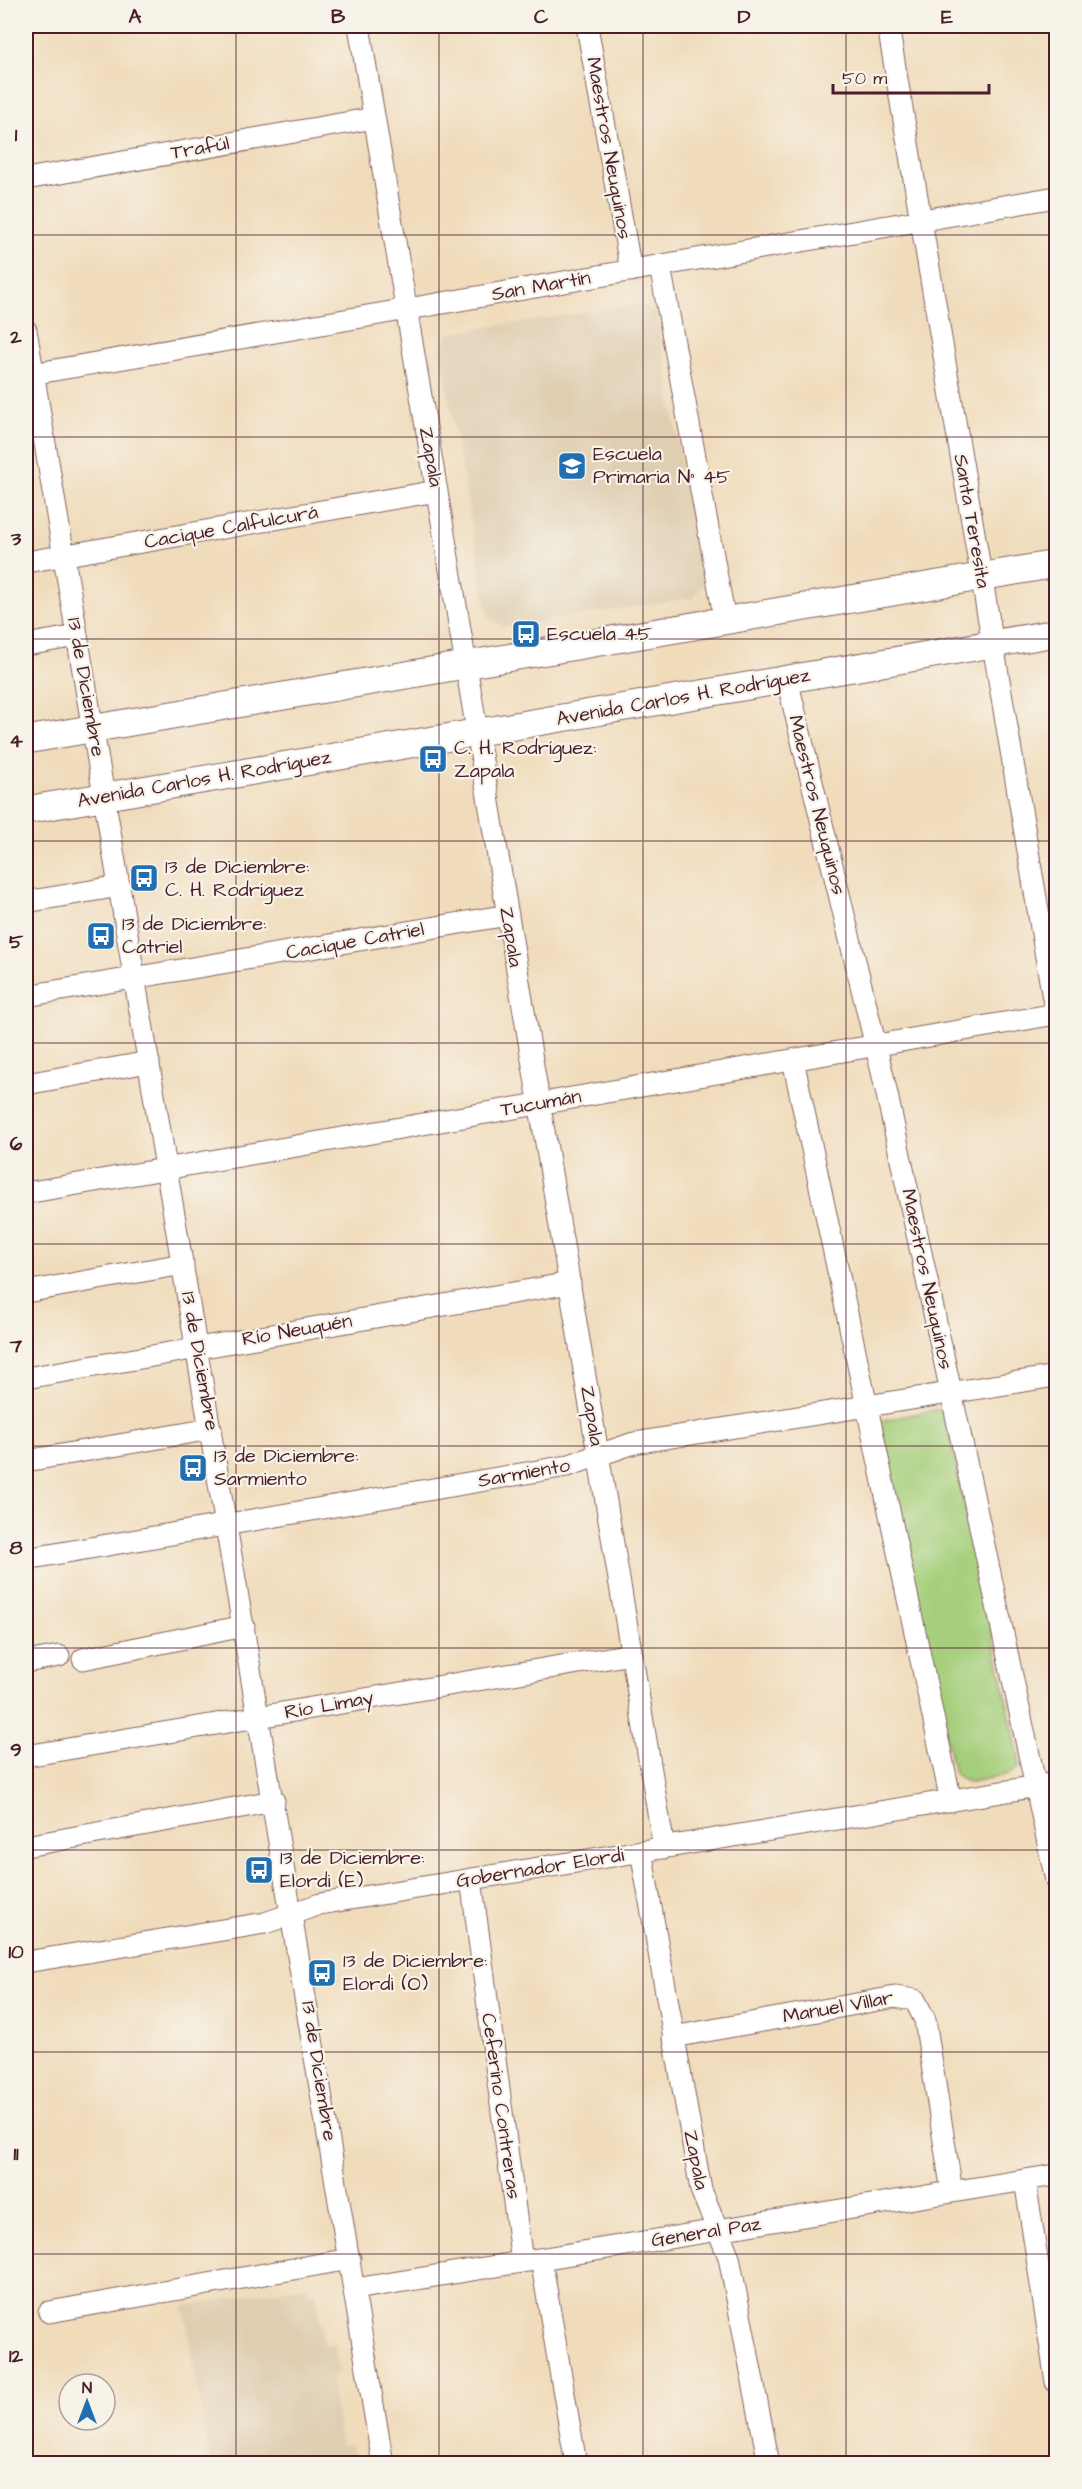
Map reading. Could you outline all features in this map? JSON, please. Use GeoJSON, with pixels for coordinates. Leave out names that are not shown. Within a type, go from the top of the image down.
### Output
{"type":"FeatureCollection","features":[{"type":"Feature","properties":{"kind":"main road"},"geometry":{"type":"LineString","coordinates":[[26,740],[1056,564]]}},
{"type":"Feature","properties":{"kind":"main road","name":"Avenida Carlos H. Rodríguez"},"geometry":{"type":"LineString","coordinates":[[26,810],[1056,633]]}},
{"type":"Feature","properties":{"kind":"street","name":"Zapala"},"geometry":{"type":"LineString","coordinates":[[359,26],[664,1848]]}},
{"type":"Feature","properties":{"kind":"street","name":"Maestros Neuquinos"},"geometry":{"type":"LineString","coordinates":[[587,26],[631,271]]}},
{"type":"Feature","properties":{"kind":"street","name":"Santa Teresita"},"geometry":{"type":"LineString","coordinates":[[888,26],[1056,1014]]}},
{"type":"Feature","properties":{"kind":"street","name":"Trafúl"},"geometry":{"type":"LineString","coordinates":[[26,179],[374,118]]}},
{"type":"Feature","properties":{"kind":"street","name":"San Martín"},"geometry":{"type":"LineString","coordinates":[[29,374],[1056,197]]}},
{"type":"Feature","properties":{"kind":"street"},"geometry":{"type":"LineString","coordinates":[[660,266],[725,621]]}},
{"type":"Feature","properties":{"kind":"street","name":"13 de Diciembre"},"geometry":{"type":"LineString","coordinates":[[26,330],[29,374],[64,555],[293,1913],[383,2463]]}},
{"type":"Feature","properties":{"kind":"street","name":"Cacique Calfulcurá"},"geometry":{"type":"LineString","coordinates":[[26,562],[437,491]]}},
{"type":"Feature","properties":{"kind":"street"},"geometry":{"type":"LineString","coordinates":[[26,645],[77,636]]}},
{"type":"Feature","properties":{"kind":"street","name":"Maestros Neuquinos"},"geometry":{"type":"LineString","coordinates":[[787,679],[876,1045],[951,1393],[1046,1785],[1056,1880]]}},
{"type":"Feature","properties":{"kind":"street"},"geometry":{"type":"LineString","coordinates":[[26,902],[120,886]]}},
{"type":"Feature","properties":{"kind":"street","name":"Cacique Catriel"},"geometry":{"type":"LineString","coordinates":[[26,996],[508,915]]}},
{"type":"Feature","properties":{"kind":"street","name":"Tucumán"},"geometry":{"type":"LineString","coordinates":[[26,1193],[1056,1014]]}},
{"type":"Feature","properties":{"kind":"street"},"geometry":{"type":"LineString","coordinates":[[793,1059],[951,1801]]}},
{"type":"Feature","properties":{"kind":"street"},"geometry":{"type":"LineString","coordinates":[[26,1084],[149,1062]]}},
{"type":"Feature","properties":{"kind":"street"},"geometry":{"type":"LineString","coordinates":[[26,1292],[183,1264]]}},
{"type":"Feature","properties":{"kind":"street","name":"Río Neuquén"},"geometry":{"type":"LineString","coordinates":[[26,1378],[570,1283]]}},
{"type":"Feature","properties":{"kind":"street","name":"Sarmiento"},"geometry":{"type":"LineString","coordinates":[[26,1559],[567,1466],[634,1443],[1056,1376]]}},
{"type":"Feature","properties":{"kind":"street"},"geometry":{"type":"LineString","coordinates":[[26,1461],[211,1429]]}},
{"type":"Feature","properties":{"kind":"street"},"geometry":{"type":"LineString","coordinates":[[83,1659],[244,1626]]}},
{"type":"Feature","properties":{"kind":"street","name":"Río Limay"},"geometry":{"type":"LineString","coordinates":[[26,1756],[632,1654]]}},
{"type":"Feature","properties":{"kind":"street"},"geometry":{"type":"LineString","coordinates":[[26,1662],[59,1656]]}},
{"type":"Feature","properties":{"kind":"street","name":"Gobernador Elordi"},"geometry":{"type":"LineString","coordinates":[[26,1962],[265,1923],[314,1905],[1046,1785]]}},
{"type":"Feature","properties":{"kind":"street"},"geometry":{"type":"LineString","coordinates":[[26,1846],[274,1801]]}},
{"type":"Feature","properties":{"kind":"street","name":"Zapala"},"geometry":{"type":"LineString","coordinates":[[640,1851],[702,2196],[730,2265],[769,2463]]}},
{"type":"Feature","properties":{"kind":"street","name":"Ceferino Contreras"},"geometry":{"type":"LineString","coordinates":[[471,1879],[532,2260],[576,2463]]}},
{"type":"Feature","properties":{"kind":"street","name":"Manuel Villar"},"geometry":{"type":"LineString","coordinates":[[674,2037],[895,1996],[915,2000],[925,2020],[952,2192]]}},
{"type":"Feature","properties":{"kind":"street","name":"General Paz"},"geometry":{"type":"LineString","coordinates":[[355,2289],[1056,2175]]}},
{"type":"Feature","properties":{"kind":"street"},"geometry":{"type":"LineString","coordinates":[[1025,2180],[1056,2382]]}},
{"type":"Feature","properties":{"kind":"street"},"geometry":{"type":"LineString","coordinates":[[49,2312],[350,2259]]}},
{"type":"Feature","properties":{"kind":"shaded area","name":"Escuela Primaria N° 45"},"geometry":{"type":"Polygon","coordinates":[[[641,304],[656,314],[703,584],[693,598],[503,627],[488,617],[440,349],[449,333],[641,304]]]}},
{"type":"Feature","properties":{"kind":"shaded area"},"geometry":{"type":"Polygon","coordinates":[[[305,2286],[311,2294],[316,2293],[324,2345],[334,2343],[338,2371],[331,2380],[341,2446],[352,2444],[355,2463],[210,2463],[184,2306],[305,2286]]]}},
{"type":"Feature","properties":{"kind":"green space"},"geometry":{"type":"Polygon","coordinates":[[[941,1410],[945,1415],[1019,1758],[1018,1768],[1009,1774],[971,1782],[963,1780],[954,1773],[880,1421],[941,1410]]]}},
{"type":"Feature","properties":{"kind":"place","name":"Escuela Primaria N° 45"},"geometry":{"type":"Point","coordinates":[572,466]}},
{"type":"Feature","properties":{"kind":"place","name":"Escuela 45"},"geometry":{"type":"Point","coordinates":[526,634]}},
{"type":"Feature","properties":{"kind":"place","name":"C. H. Rodríguez: Zapala"},"geometry":{"type":"Point","coordinates":[433,759]}},
{"type":"Feature","properties":{"kind":"place","name":"13 de Diciembre: C. H. Rodríguez"},"geometry":{"type":"Point","coordinates":[144,878]}},
{"type":"Feature","properties":{"kind":"place","name":"13 de Diciembre: Catriel"},"geometry":{"type":"Point","coordinates":[101,936]}},
{"type":"Feature","properties":{"kind":"place","name":"13 de Diciembre: Sarmiento"},"geometry":{"type":"Point","coordinates":[193,1468]}},
{"type":"Feature","properties":{"kind":"place","name":"13 de Diciembre: Elordi (E)"},"geometry":{"type":"Point","coordinates":[259,1870]}},
{"type":"Feature","properties":{"kind":"place","name":"13 de Diciembre: Elordi (O)"},"geometry":{"type":"Point","coordinates":[322,1973]}}]}
